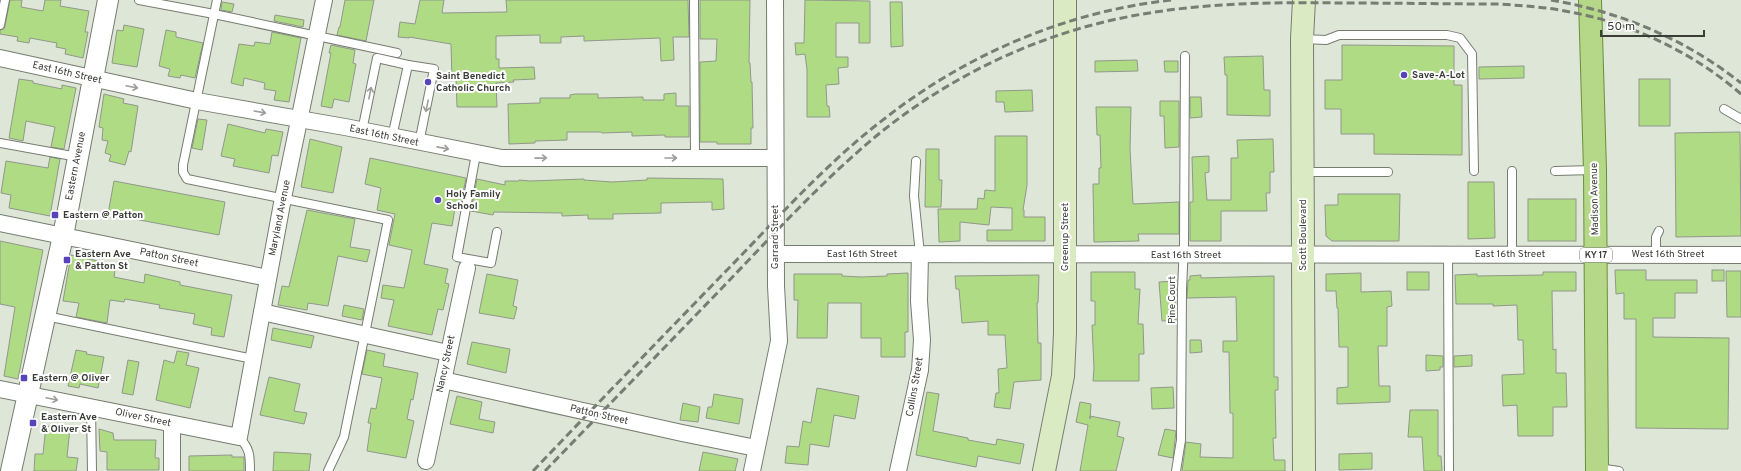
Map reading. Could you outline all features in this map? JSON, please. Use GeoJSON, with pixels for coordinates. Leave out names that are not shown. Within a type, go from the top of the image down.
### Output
{"type":"FeatureCollection","features":[{"type":"Feature","properties":{"kind":"main road","name":"Greenup Street"},"geometry":{"type":"LineString","coordinates":[[1044,471],[1063,376],[1065,333],[1065,0]]}},
{"type":"Feature","properties":{"kind":"main road","name":"Scott Boulevard"},"geometry":{"type":"LineString","coordinates":[[1304,0],[1302,39],[1304,471]]}},
{"type":"Feature","properties":{"kind":"main road","name":"Madison Avenue"},"geometry":{"type":"LineString","coordinates":[[1590,0],[1595,170],[1597,470]]}},
{"type":"Feature","properties":{"kind":"street","name":"Eastern Avenue"},"geometry":{"type":"LineString","coordinates":[[11,471],[63,236],[108,0]]}},
{"type":"Feature","properties":{"kind":"street","name":"Maryland Avenue"},"geometry":{"type":"LineString","coordinates":[[239,437],[283,198],[324,0]]}},
{"type":"Feature","properties":{"kind":"street","name":"Garrard Street"},"geometry":{"type":"LineString","coordinates":[[752,471],[779,341],[776,286],[774,158],[775,0]]}},
{"type":"Feature","properties":{"kind":"street","name":"East 16th Street"},"geometry":{"type":"LineString","coordinates":[[0,58],[197,101],[300,119],[476,154],[513,159],[774,158]]}},
{"type":"Feature","properties":{"kind":"street","name":"Patton Street"},"geometry":{"type":"LineString","coordinates":[[0,223],[268,278]]}},
{"type":"Feature","properties":{"kind":"street","name":"East 16th Street"},"geometry":{"type":"LineString","coordinates":[[776,254],[1596,254]]}},
{"type":"Feature","properties":{"kind":"street","name":"Collins Street"},"geometry":{"type":"LineString","coordinates":[[898,471],[920,370],[922,340],[919,301],[920,254]]}},
{"type":"Feature","properties":{"kind":"street","name":"West 16th Street"},"geometry":{"type":"LineString","coordinates":[[1596,254],[1741,255]]}},
{"type":"Feature","properties":{"kind":"street","name":"Nancy Street"},"geometry":{"type":"LineString","coordinates":[[426,461],[467,268]]}},
{"type":"Feature","properties":{"kind":"street"},"geometry":{"type":"LineString","coordinates":[[262,312],[448,353]]}},
{"type":"Feature","properties":{"kind":"street","name":"Patton Street"},"geometry":{"type":"LineString","coordinates":[[443,380],[756,448]]}},
{"type":"Feature","properties":{"kind":"street","name":"Oliver Street"},"geometry":{"type":"LineString","coordinates":[[0,389],[239,437]]}},
{"type":"Feature","properties":{"kind":"street"},"geometry":{"type":"LineString","coordinates":[[172,424],[172,471]]}},
{"type":"Feature","properties":{"kind":"lane"},"geometry":{"type":"LineString","coordinates":[[0,26],[5,0]]}},
{"type":"Feature","properties":{"kind":"lane"},"geometry":{"type":"LineString","coordinates":[[139,0],[214,14],[316,37],[397,53]]}},
{"type":"Feature","properties":{"kind":"lane"},"geometry":{"type":"LineString","coordinates":[[217,0],[184,164],[183,172],[187,180],[388,220],[344,437],[338,453],[328,471]]}},
{"type":"Feature","properties":{"kind":"lane"},"geometry":{"type":"LineString","coordinates":[[694,0],[695,158]]}},
{"type":"Feature","properties":{"kind":"lane"},"geometry":{"type":"LineString","coordinates":[[1302,39],[1326,40],[1339,35],[1447,35],[1460,38],[1472,54],[1474,171]]}},
{"type":"Feature","properties":{"kind":"lane","name":"Pine Court"},"geometry":{"type":"LineString","coordinates":[[1176,471],[1181,440],[1185,56]]}},
{"type":"Feature","properties":{"kind":"lane"},"geometry":{"type":"LineString","coordinates":[[362,131],[377,58],[434,69],[419,143]]}},
{"type":"Feature","properties":{"kind":"lane"},"geometry":{"type":"LineString","coordinates":[[392,137],[408,64]]}},
{"type":"Feature","properties":{"kind":"lane"},"geometry":{"type":"LineString","coordinates":[[1724,109],[1741,118]]}},
{"type":"Feature","properties":{"kind":"lane"},"geometry":{"type":"LineString","coordinates":[[0,143],[78,156]]}},
{"type":"Feature","properties":{"kind":"lane"},"geometry":{"type":"LineString","coordinates":[[476,154],[457,256],[491,263],[497,232]]}},
{"type":"Feature","properties":{"kind":"lane"},"geometry":{"type":"LineString","coordinates":[[916,161],[914,196],[920,254]]}},
{"type":"Feature","properties":{"kind":"lane"},"geometry":{"type":"LineString","coordinates":[[1554,171],[1595,170]]}},
{"type":"Feature","properties":{"kind":"lane"},"geometry":{"type":"LineString","coordinates":[[1512,171],[1512,254]]}},
{"type":"Feature","properties":{"kind":"lane"},"geometry":{"type":"LineString","coordinates":[[1303,172],[1388,172]]}},
{"type":"Feature","properties":{"kind":"lane"},"geometry":{"type":"LineString","coordinates":[[1656,254],[1656,238],[1659,232]]}},
{"type":"Feature","properties":{"kind":"lane"},"geometry":{"type":"LineString","coordinates":[[1448,254],[1449,471]]}},
{"type":"Feature","properties":{"kind":"lane"},"geometry":{"type":"LineString","coordinates":[[46,316],[253,359]]}},
{"type":"Feature","properties":{"kind":"lane"},"geometry":{"type":"LineString","coordinates":[[91,407],[92,471]]}},
{"type":"Feature","properties":{"kind":"lane"},"geometry":{"type":"LineString","coordinates":[[239,437],[247,446],[250,471]]}},
{"type":"Feature","properties":{"kind":"lane"},"geometry":{"type":"LineString","coordinates":[[1597,470],[1619,471]]}},
{"type":"Feature","properties":{"kind":"building"},"geometry":{"type":"Polygon","coordinates":[[[10,0],[22,0],[21,7],[43,11],[45,0],[61,0],[60,6],[89,11],[85,32],[88,32],[83,58],[65,54],[66,49],[56,47],[57,43],[30,38],[29,43],[17,41],[18,37],[0,34],[0,30],[4,29],[5,26],[10,0]]]}},
{"type":"Feature","properties":{"kind":"building"},"geometry":{"type":"Polygon","coordinates":[[[345,0],[374,0],[366,41],[337,35],[345,0]]]}},
{"type":"Feature","properties":{"kind":"building"},"geometry":{"type":"Polygon","coordinates":[[[420,0],[444,0],[442,13],[507,12],[506,0],[688,0],[689,37],[673,37],[674,60],[661,61],[660,38],[584,41],[584,36],[561,37],[561,43],[540,43],[540,35],[496,36],[496,59],[499,59],[499,68],[534,67],[535,79],[513,80],[514,82],[496,83],[497,107],[457,107],[456,80],[452,80],[451,44],[409,37],[398,37],[400,22],[415,24],[420,0]]]}},
{"type":"Feature","properties":{"kind":"building"},"geometry":{"type":"Polygon","coordinates":[[[700,0],[750,0],[749,63],[752,82],[753,128],[751,128],[751,144],[717,144],[717,142],[700,142],[700,62],[716,61],[717,39],[700,39],[700,0]]]}},
{"type":"Feature","properties":{"kind":"building"},"geometry":{"type":"Polygon","coordinates":[[[805,0],[870,1],[870,43],[859,43],[859,23],[836,23],[836,57],[848,57],[848,67],[838,68],[839,84],[826,85],[827,106],[829,106],[830,117],[807,117],[807,69],[805,54],[796,55],[795,43],[804,43],[805,0]]]}},
{"type":"Feature","properties":{"kind":"building"},"geometry":{"type":"Polygon","coordinates":[[[222,2],[234,4],[232,12],[221,10],[222,2]]]}},
{"type":"Feature","properties":{"kind":"building"},"geometry":{"type":"Polygon","coordinates":[[[890,2],[902,2],[903,46],[891,47],[890,2]]]}},
{"type":"Feature","properties":{"kind":"building"},"geometry":{"type":"Polygon","coordinates":[[[275,15],[304,20],[303,27],[274,21],[275,15]]]}},
{"type":"Feature","properties":{"kind":"building"},"geometry":{"type":"Polygon","coordinates":[[[124,25],[144,29],[137,67],[112,63],[117,30],[123,31],[124,25]]]}},
{"type":"Feature","properties":{"kind":"building"},"geometry":{"type":"Polygon","coordinates":[[[166,30],[176,32],[176,37],[203,43],[195,78],[181,75],[180,78],[168,76],[170,69],[159,66],[166,30]]]}},
{"type":"Feature","properties":{"kind":"building"},"geometry":{"type":"Polygon","coordinates":[[[272,32],[301,38],[289,102],[274,100],[276,91],[264,89],[265,83],[244,78],[243,86],[231,83],[239,44],[254,46],[255,42],[270,44],[272,32]]]}},
{"type":"Feature","properties":{"kind":"building"},"geometry":{"type":"Polygon","coordinates":[[[331,45],[355,50],[353,63],[356,64],[349,102],[334,99],[332,108],[321,106],[331,53],[329,53],[331,45]]]}},
{"type":"Feature","properties":{"kind":"building"},"geometry":{"type":"Polygon","coordinates":[[[1342,45],[1454,46],[1454,85],[1462,85],[1462,155],[1374,154],[1374,134],[1341,134],[1341,109],[1325,109],[1325,80],[1342,80],[1342,45]]]}},
{"type":"Feature","properties":{"kind":"building"},"geometry":{"type":"Polygon","coordinates":[[[1263,56],[1264,90],[1270,90],[1270,116],[1227,115],[1227,75],[1225,75],[1224,57],[1263,56]]]}},
{"type":"Feature","properties":{"kind":"building"},"geometry":{"type":"Polygon","coordinates":[[[1137,60],[1138,71],[1095,72],[1095,61],[1137,60]]]}},
{"type":"Feature","properties":{"kind":"building"},"geometry":{"type":"Polygon","coordinates":[[[1164,61],[1178,61],[1178,72],[1165,72],[1164,61]]]}},
{"type":"Feature","properties":{"kind":"building"},"geometry":{"type":"Polygon","coordinates":[[[1524,66],[1524,78],[1479,79],[1479,67],[1524,66]]]}},
{"type":"Feature","properties":{"kind":"building"},"geometry":{"type":"Polygon","coordinates":[[[19,79],[33,81],[33,83],[62,89],[62,85],[76,88],[64,149],[51,147],[55,127],[26,121],[23,141],[9,138],[19,79]]]}},
{"type":"Feature","properties":{"kind":"building"},"geometry":{"type":"Polygon","coordinates":[[[1639,79],[1670,79],[1670,126],[1639,126],[1639,79]]]}},
{"type":"Feature","properties":{"kind":"building"},"geometry":{"type":"Polygon","coordinates":[[[1032,90],[1033,111],[1005,112],[1004,102],[996,102],[996,91],[1032,90]]]}},
{"type":"Feature","properties":{"kind":"building"},"geometry":{"type":"Polygon","coordinates":[[[676,93],[676,106],[689,106],[689,137],[665,137],[665,135],[632,136],[632,132],[567,132],[567,140],[535,141],[535,143],[509,144],[508,104],[540,103],[540,98],[570,98],[570,95],[575,94],[598,94],[598,98],[643,97],[643,100],[664,100],[664,94],[676,93]]]}},
{"type":"Feature","properties":{"kind":"building"},"geometry":{"type":"Polygon","coordinates":[[[104,94],[124,99],[123,103],[138,106],[131,152],[129,151],[125,165],[109,161],[111,155],[105,153],[108,141],[102,140],[103,128],[99,127],[104,94]]]}},
{"type":"Feature","properties":{"kind":"building"},"geometry":{"type":"Polygon","coordinates":[[[1190,97],[1201,97],[1202,117],[1190,118],[1190,97]]]}},
{"type":"Feature","properties":{"kind":"building"},"geometry":{"type":"Polygon","coordinates":[[[1160,101],[1179,101],[1179,147],[1165,148],[1164,116],[1160,116],[1160,101]]]}},
{"type":"Feature","properties":{"kind":"building"},"geometry":{"type":"Polygon","coordinates":[[[1096,107],[1131,107],[1130,149],[1133,204],[1179,202],[1179,234],[1138,234],[1139,241],[1094,242],[1093,184],[1099,184],[1099,168],[1101,168],[1100,135],[1097,135],[1096,107]]]}},
{"type":"Feature","properties":{"kind":"building"},"geometry":{"type":"Polygon","coordinates":[[[198,119],[207,120],[202,150],[192,148],[198,119]]]}},
{"type":"Feature","properties":{"kind":"building"},"geometry":{"type":"Polygon","coordinates":[[[228,124],[265,133],[266,129],[283,132],[278,156],[272,155],[269,173],[233,166],[235,159],[221,156],[228,124]]]}},
{"type":"Feature","properties":{"kind":"building"},"geometry":{"type":"Polygon","coordinates":[[[1740,132],[1741,236],[1676,237],[1675,133],[1740,132]]]}},
{"type":"Feature","properties":{"kind":"building"},"geometry":{"type":"Polygon","coordinates":[[[995,136],[1027,136],[1027,185],[1023,210],[1024,217],[1045,217],[1045,241],[987,241],[987,230],[1012,230],[1012,208],[991,207],[989,225],[960,222],[960,241],[939,242],[938,209],[977,209],[978,198],[984,199],[985,190],[995,191],[995,136]]]}},
{"type":"Feature","properties":{"kind":"building"},"geometry":{"type":"Polygon","coordinates":[[[310,139],[342,147],[333,193],[301,187],[310,139]]]}},
{"type":"Feature","properties":{"kind":"building"},"geometry":{"type":"Polygon","coordinates":[[[1273,139],[1274,172],[1270,172],[1270,193],[1266,193],[1267,211],[1221,211],[1221,241],[1190,241],[1190,202],[1193,202],[1192,157],[1209,156],[1209,172],[1205,173],[1207,200],[1231,200],[1231,158],[1238,158],[1237,140],[1273,139]]]}},
{"type":"Feature","properties":{"kind":"building"},"geometry":{"type":"Polygon","coordinates":[[[926,149],[939,149],[939,180],[942,180],[941,207],[925,207],[926,149]]]}},
{"type":"Feature","properties":{"kind":"building"},"geometry":{"type":"Polygon","coordinates":[[[50,157],[60,159],[50,216],[9,208],[11,195],[1,193],[6,161],[48,168],[50,157]]]}},
{"type":"Feature","properties":{"kind":"building"},"geometry":{"type":"Polygon","coordinates":[[[370,158],[466,178],[460,209],[455,208],[452,226],[432,223],[424,264],[448,269],[445,283],[449,284],[443,310],[438,309],[432,335],[388,326],[394,300],[381,298],[383,285],[404,288],[412,250],[389,245],[395,214],[377,210],[381,188],[365,184],[370,158]]]}},
{"type":"Feature","properties":{"kind":"building"},"geometry":{"type":"Polygon","coordinates":[[[647,178],[723,179],[724,209],[712,210],[712,202],[661,203],[661,213],[613,214],[613,219],[588,219],[588,215],[562,216],[562,213],[494,212],[493,215],[471,211],[477,179],[505,185],[505,181],[519,180],[584,179],[612,182],[647,180],[647,178]]]}},
{"type":"Feature","properties":{"kind":"building"},"geometry":{"type":"Polygon","coordinates":[[[114,181],[225,202],[219,235],[108,214],[114,181]]]}},
{"type":"Feature","properties":{"kind":"building"},"geometry":{"type":"Polygon","coordinates":[[[1468,182],[1494,182],[1495,238],[1468,239],[1468,182]]]}},
{"type":"Feature","properties":{"kind":"building"},"geometry":{"type":"Polygon","coordinates":[[[1338,194],[1400,194],[1399,241],[1332,241],[1326,236],[1325,205],[1338,205],[1338,194]]]}},
{"type":"Feature","properties":{"kind":"building"},"geometry":{"type":"Polygon","coordinates":[[[1528,199],[1576,199],[1576,241],[1528,241],[1528,199]]]}},
{"type":"Feature","properties":{"kind":"building"},"geometry":{"type":"Polygon","coordinates":[[[307,210],[355,219],[350,247],[370,250],[367,262],[338,256],[328,306],[308,303],[307,310],[278,305],[282,286],[289,287],[307,210]]]}},
{"type":"Feature","properties":{"kind":"building"},"geometry":{"type":"Polygon","coordinates":[[[0,241],[43,250],[18,379],[4,376],[15,307],[0,304],[0,241]]]}},
{"type":"Feature","properties":{"kind":"building"},"geometry":{"type":"Polygon","coordinates":[[[71,255],[116,265],[114,277],[144,283],[145,274],[180,282],[180,285],[232,295],[224,337],[211,335],[212,328],[193,324],[195,314],[159,308],[160,305],[125,299],[124,302],[110,300],[107,323],[76,317],[79,303],[63,301],[71,255]]]}},
{"type":"Feature","properties":{"kind":"building"},"geometry":{"type":"Polygon","coordinates":[[[1615,270],[1646,270],[1646,280],[1697,280],[1697,293],[1675,293],[1675,318],[1653,318],[1653,337],[1729,338],[1728,429],[1636,428],[1636,319],[1624,319],[1624,293],[1616,294],[1615,270]]]}},
{"type":"Feature","properties":{"kind":"building"},"geometry":{"type":"Polygon","coordinates":[[[1712,270],[1724,270],[1724,281],[1712,281],[1712,270]]]}},
{"type":"Feature","properties":{"kind":"building"},"geometry":{"type":"Polygon","coordinates":[[[1726,271],[1741,271],[1741,317],[1727,317],[1726,271]]]}},
{"type":"Feature","properties":{"kind":"building"},"geometry":{"type":"Polygon","coordinates":[[[1091,272],[1135,272],[1135,289],[1140,289],[1138,324],[1143,324],[1144,354],[1139,354],[1139,381],[1093,381],[1094,368],[1092,325],[1095,325],[1095,301],[1091,301],[1091,272]]]}},
{"type":"Feature","properties":{"kind":"building"},"geometry":{"type":"Polygon","coordinates":[[[1407,272],[1429,272],[1429,290],[1407,290],[1407,272]]]}},
{"type":"Feature","properties":{"kind":"building"},"geometry":{"type":"Polygon","coordinates":[[[1543,272],[1576,272],[1576,291],[1552,291],[1553,350],[1556,349],[1556,373],[1566,373],[1567,407],[1553,407],[1553,436],[1518,436],[1517,405],[1503,406],[1502,375],[1524,374],[1523,340],[1518,340],[1517,305],[1493,306],[1493,304],[1456,304],[1455,275],[1543,275],[1543,272]]]}},
{"type":"Feature","properties":{"kind":"building"},"geometry":{"type":"Polygon","coordinates":[[[908,273],[908,332],[905,332],[905,357],[881,357],[881,338],[861,338],[861,303],[828,303],[827,338],[797,338],[798,300],[794,300],[794,274],[842,274],[842,276],[862,277],[908,273]]]}},
{"type":"Feature","properties":{"kind":"building"},"geometry":{"type":"Polygon","coordinates":[[[1361,273],[1361,292],[1391,291],[1392,306],[1387,307],[1387,346],[1378,346],[1379,386],[1390,386],[1390,402],[1337,404],[1337,388],[1348,387],[1348,347],[1339,347],[1336,291],[1326,291],[1326,274],[1361,273]]]}},
{"type":"Feature","properties":{"kind":"building"},"geometry":{"type":"Polygon","coordinates":[[[487,274],[518,280],[513,306],[517,307],[514,319],[479,313],[487,274]]]}},
{"type":"Feature","properties":{"kind":"building"},"geometry":{"type":"Polygon","coordinates":[[[1039,275],[1037,303],[1038,343],[1041,343],[1041,380],[1014,382],[1010,409],[994,407],[996,393],[999,393],[998,369],[1007,368],[1005,335],[988,335],[988,321],[962,323],[959,289],[956,289],[955,276],[1039,275]]]}},
{"type":"Feature","properties":{"kind":"building"},"geometry":{"type":"Polygon","coordinates":[[[1201,275],[1201,278],[1274,276],[1274,377],[1278,377],[1278,390],[1275,390],[1276,438],[1273,438],[1274,460],[1285,460],[1285,471],[1182,471],[1186,442],[1201,444],[1200,457],[1233,458],[1233,413],[1230,413],[1229,352],[1223,352],[1223,341],[1237,341],[1236,297],[1187,298],[1188,280],[1190,280],[1190,276],[1201,275]]]}},
{"type":"Feature","properties":{"kind":"building"},"geometry":{"type":"Polygon","coordinates":[[[1177,281],[1175,298],[1176,320],[1162,321],[1159,282],[1177,281]]]}},
{"type":"Feature","properties":{"kind":"building"},"geometry":{"type":"Polygon","coordinates":[[[344,305],[364,309],[362,320],[342,316],[344,305]]]}},
{"type":"Feature","properties":{"kind":"building"},"geometry":{"type":"Polygon","coordinates":[[[273,328],[314,336],[311,348],[271,340],[273,328]]]}},
{"type":"Feature","properties":{"kind":"building"},"geometry":{"type":"Polygon","coordinates":[[[1190,340],[1201,340],[1202,352],[1190,353],[1190,340]]]}},
{"type":"Feature","properties":{"kind":"building"},"geometry":{"type":"Polygon","coordinates":[[[472,342],[510,349],[506,373],[467,364],[472,342]]]}},
{"type":"Feature","properties":{"kind":"building"},"geometry":{"type":"Polygon","coordinates":[[[76,350],[87,352],[86,354],[104,357],[98,388],[80,384],[79,388],[68,386],[76,350]]]}},
{"type":"Feature","properties":{"kind":"building"},"geometry":{"type":"Polygon","coordinates":[[[367,350],[385,354],[383,366],[418,373],[413,400],[411,399],[407,419],[414,421],[406,458],[367,451],[371,423],[368,423],[371,408],[376,409],[382,378],[362,374],[367,350]]]}},
{"type":"Feature","properties":{"kind":"building"},"geometry":{"type":"Polygon","coordinates":[[[177,351],[189,353],[186,365],[199,368],[190,408],[156,400],[164,360],[174,363],[177,351]]]}},
{"type":"Feature","properties":{"kind":"building"},"geometry":{"type":"Polygon","coordinates":[[[1426,355],[1443,356],[1443,367],[1440,367],[1440,370],[1426,371],[1426,355]]]}},
{"type":"Feature","properties":{"kind":"building"},"geometry":{"type":"Polygon","coordinates":[[[1472,355],[1472,366],[1454,367],[1454,356],[1472,355]]]}},
{"type":"Feature","properties":{"kind":"building"},"geometry":{"type":"Polygon","coordinates":[[[128,360],[139,362],[133,395],[122,393],[128,360]]]}},
{"type":"Feature","properties":{"kind":"building"},"geometry":{"type":"Polygon","coordinates":[[[269,377],[300,384],[294,411],[307,413],[304,424],[260,415],[269,377]]]}},
{"type":"Feature","properties":{"kind":"building"},"geometry":{"type":"Polygon","coordinates":[[[1173,387],[1174,408],[1152,409],[1151,388],[1173,387]]]}},
{"type":"Feature","properties":{"kind":"building"},"geometry":{"type":"Polygon","coordinates":[[[817,388],[859,396],[855,419],[834,415],[829,447],[810,444],[808,465],[785,463],[787,446],[799,447],[803,421],[811,423],[817,388]]]}},
{"type":"Feature","properties":{"kind":"building"},"geometry":{"type":"Polygon","coordinates":[[[927,392],[939,394],[933,431],[996,445],[997,439],[1024,444],[1020,464],[978,456],[976,467],[916,455],[927,392]]]}},
{"type":"Feature","properties":{"kind":"building"},"geometry":{"type":"Polygon","coordinates":[[[714,394],[743,399],[739,424],[706,418],[708,407],[712,407],[714,394]]]}},
{"type":"Feature","properties":{"kind":"building"},"geometry":{"type":"Polygon","coordinates":[[[457,396],[482,402],[479,419],[495,422],[493,433],[450,424],[457,396]]]}},
{"type":"Feature","properties":{"kind":"building"},"geometry":{"type":"Polygon","coordinates":[[[1080,402],[1091,404],[1090,416],[1120,422],[1117,436],[1124,438],[1116,471],[1080,471],[1088,425],[1076,422],[1080,402]]]}},
{"type":"Feature","properties":{"kind":"building"},"geometry":{"type":"Polygon","coordinates":[[[683,403],[700,407],[698,422],[680,420],[683,403]]]}},
{"type":"Feature","properties":{"kind":"building"},"geometry":{"type":"Polygon","coordinates":[[[1410,410],[1438,410],[1438,456],[1441,456],[1442,471],[1424,471],[1422,437],[1408,437],[1410,410]]]}},
{"type":"Feature","properties":{"kind":"building"},"geometry":{"type":"Polygon","coordinates":[[[46,426],[70,428],[67,457],[78,458],[76,471],[34,471],[35,454],[43,454],[46,426]]]}},
{"type":"Feature","properties":{"kind":"building"},"geometry":{"type":"Polygon","coordinates":[[[99,429],[113,433],[114,440],[156,440],[155,458],[159,458],[159,470],[107,470],[107,452],[100,451],[99,429]]]}},
{"type":"Feature","properties":{"kind":"building"},"geometry":{"type":"Polygon","coordinates":[[[1165,429],[1176,431],[1173,458],[1158,455],[1165,429]]]}},
{"type":"Feature","properties":{"kind":"building"},"geometry":{"type":"Polygon","coordinates":[[[274,452],[311,454],[309,471],[273,471],[274,452]]]}},
{"type":"Feature","properties":{"kind":"building"},"geometry":{"type":"Polygon","coordinates":[[[703,452],[738,459],[735,471],[699,471],[703,452]]]}},
{"type":"Feature","properties":{"kind":"building"},"geometry":{"type":"Polygon","coordinates":[[[1372,453],[1372,469],[1339,470],[1339,454],[1372,453]]]}},
{"type":"Feature","properties":{"kind":"building"},"geometry":{"type":"Polygon","coordinates":[[[232,455],[232,457],[244,457],[244,471],[189,471],[189,456],[232,455]]]}},
{"type":"Feature","properties":{"kind":"railway"},"geometry":{"type":"LineString","coordinates":[[533,471],[804,190],[866,133],[919,93],[952,73],[1022,38],[1058,25],[1096,14],[1172,0]]}},
{"type":"Feature","properties":{"kind":"railway"},"geometry":{"type":"LineString","coordinates":[[1551,0],[1602,12],[1651,30],[1698,53],[1741,83]]}},
{"type":"Feature","properties":{"kind":"railway"},"geometry":{"type":"LineString","coordinates":[[545,471],[796,211],[875,137],[902,116],[959,80],[989,64],[1052,37],[1117,19],[1201,7],[1257,3],[1500,4],[1561,10],[1593,17],[1639,32],[1703,65],[1741,94]]}},
{"type":"Feature","properties":{"kind":"place","name":"Save-A-Lot"},"geometry":{"type":"Point","coordinates":[1404,75]}},
{"type":"Feature","properties":{"kind":"place","name":"Saint Benedict Catholic Church"},"geometry":{"type":"Point","coordinates":[428,82]}},
{"type":"Feature","properties":{"kind":"place","name":"Holy Family School"},"geometry":{"type":"Point","coordinates":[438,200]}},
{"type":"Feature","properties":{"kind":"place","name":"Eastern @ Patton"},"geometry":{"type":"Point","coordinates":[55,215]}},
{"type":"Feature","properties":{"kind":"place","name":"Eastern Ave & Patton St"},"geometry":{"type":"Point","coordinates":[67,260]}},
{"type":"Feature","properties":{"kind":"place","name":"Eastern @ Oliver"},"geometry":{"type":"Point","coordinates":[24,378]}},
{"type":"Feature","properties":{"kind":"place","name":"Eastern Ave & Oliver St"},"geometry":{"type":"Point","coordinates":[33,423]}}]}
